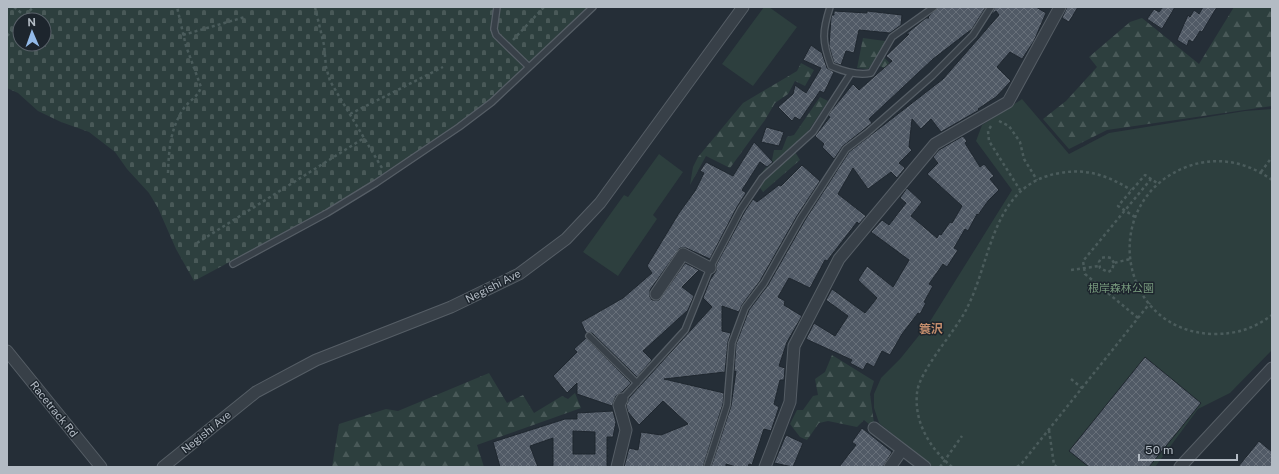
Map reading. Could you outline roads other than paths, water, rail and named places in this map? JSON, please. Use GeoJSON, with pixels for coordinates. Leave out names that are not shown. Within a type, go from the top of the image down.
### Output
{"type":"FeatureCollection","features":[{"type":"Feature","properties":{"kind":"street","name":"Negishi Ave"},"geometry":{"type":"LineString","coordinates":[[163,467],[256,392],[316,360],[452,307],[512,277],[566,239],[600,204],[743,7]]}},
{"type":"Feature","properties":{"kind":"street"},"geometry":{"type":"LineString","coordinates":[[765,467],[790,402],[792,393],[792,352],[794,346],[839,259],[934,144],[1008,102],[1060,7]]}},
{"type":"Feature","properties":{"kind":"street"},"geometry":{"type":"LineString","coordinates":[[656,294],[683,254],[710,268]]}},
{"type":"Feature","properties":{"kind":"street","name":"Racetrack Rd"},"geometry":{"type":"LineString","coordinates":[[7,351],[101,467]]}},
{"type":"Feature","properties":{"kind":"street"},"geometry":{"type":"LineString","coordinates":[[1180,467],[1272,368]]}},
{"type":"Feature","properties":{"kind":"street"},"geometry":{"type":"LineString","coordinates":[[617,467],[626,430],[619,405],[622,399]]}},
{"type":"Feature","properties":{"kind":"street"},"geometry":{"type":"LineString","coordinates":[[874,428],[924,467]]}},
{"type":"Feature","properties":{"kind":"street"},"geometry":{"type":"LineString","coordinates":[[890,467],[902,450]]}},
{"type":"Feature","properties":{"kind":"lane"},"geometry":{"type":"LineString","coordinates":[[497,7],[494,28],[496,35],[530,67]]}},
{"type":"Feature","properties":{"kind":"lane"},"geometry":{"type":"LineString","coordinates":[[233,264],[327,213],[386,176],[459,127],[492,102],[593,7]]}},
{"type":"Feature","properties":{"kind":"lane"},"geometry":{"type":"LineString","coordinates":[[830,7],[824,26],[823,37],[831,66],[851,73],[871,74],[892,37],[934,7]]}},
{"type":"Feature","properties":{"kind":"lane"},"geometry":{"type":"LineString","coordinates":[[707,467],[727,405],[732,343],[745,308],[764,283],[801,218],[846,149],[867,133],[932,76],[974,35],[991,7]]}},
{"type":"Feature","properties":{"kind":"lane"},"geometry":{"type":"LineString","coordinates":[[622,399],[685,330],[710,268],[740,209],[762,178],[813,132],[851,73]]}},
{"type":"Feature","properties":{"kind":"lane"},"geometry":{"type":"LineString","coordinates":[[589,336],[637,383]]}},
{"type":"Feature","properties":{"kind":"district","name":"簑沢"},"geometry":{"type":"Point","coordinates":[931,329]}},
{"type":"Feature","properties":{"kind":"park label","name":"根岸森林公園"},"geometry":{"type":"Point","coordinates":[1121,288]}}]}
